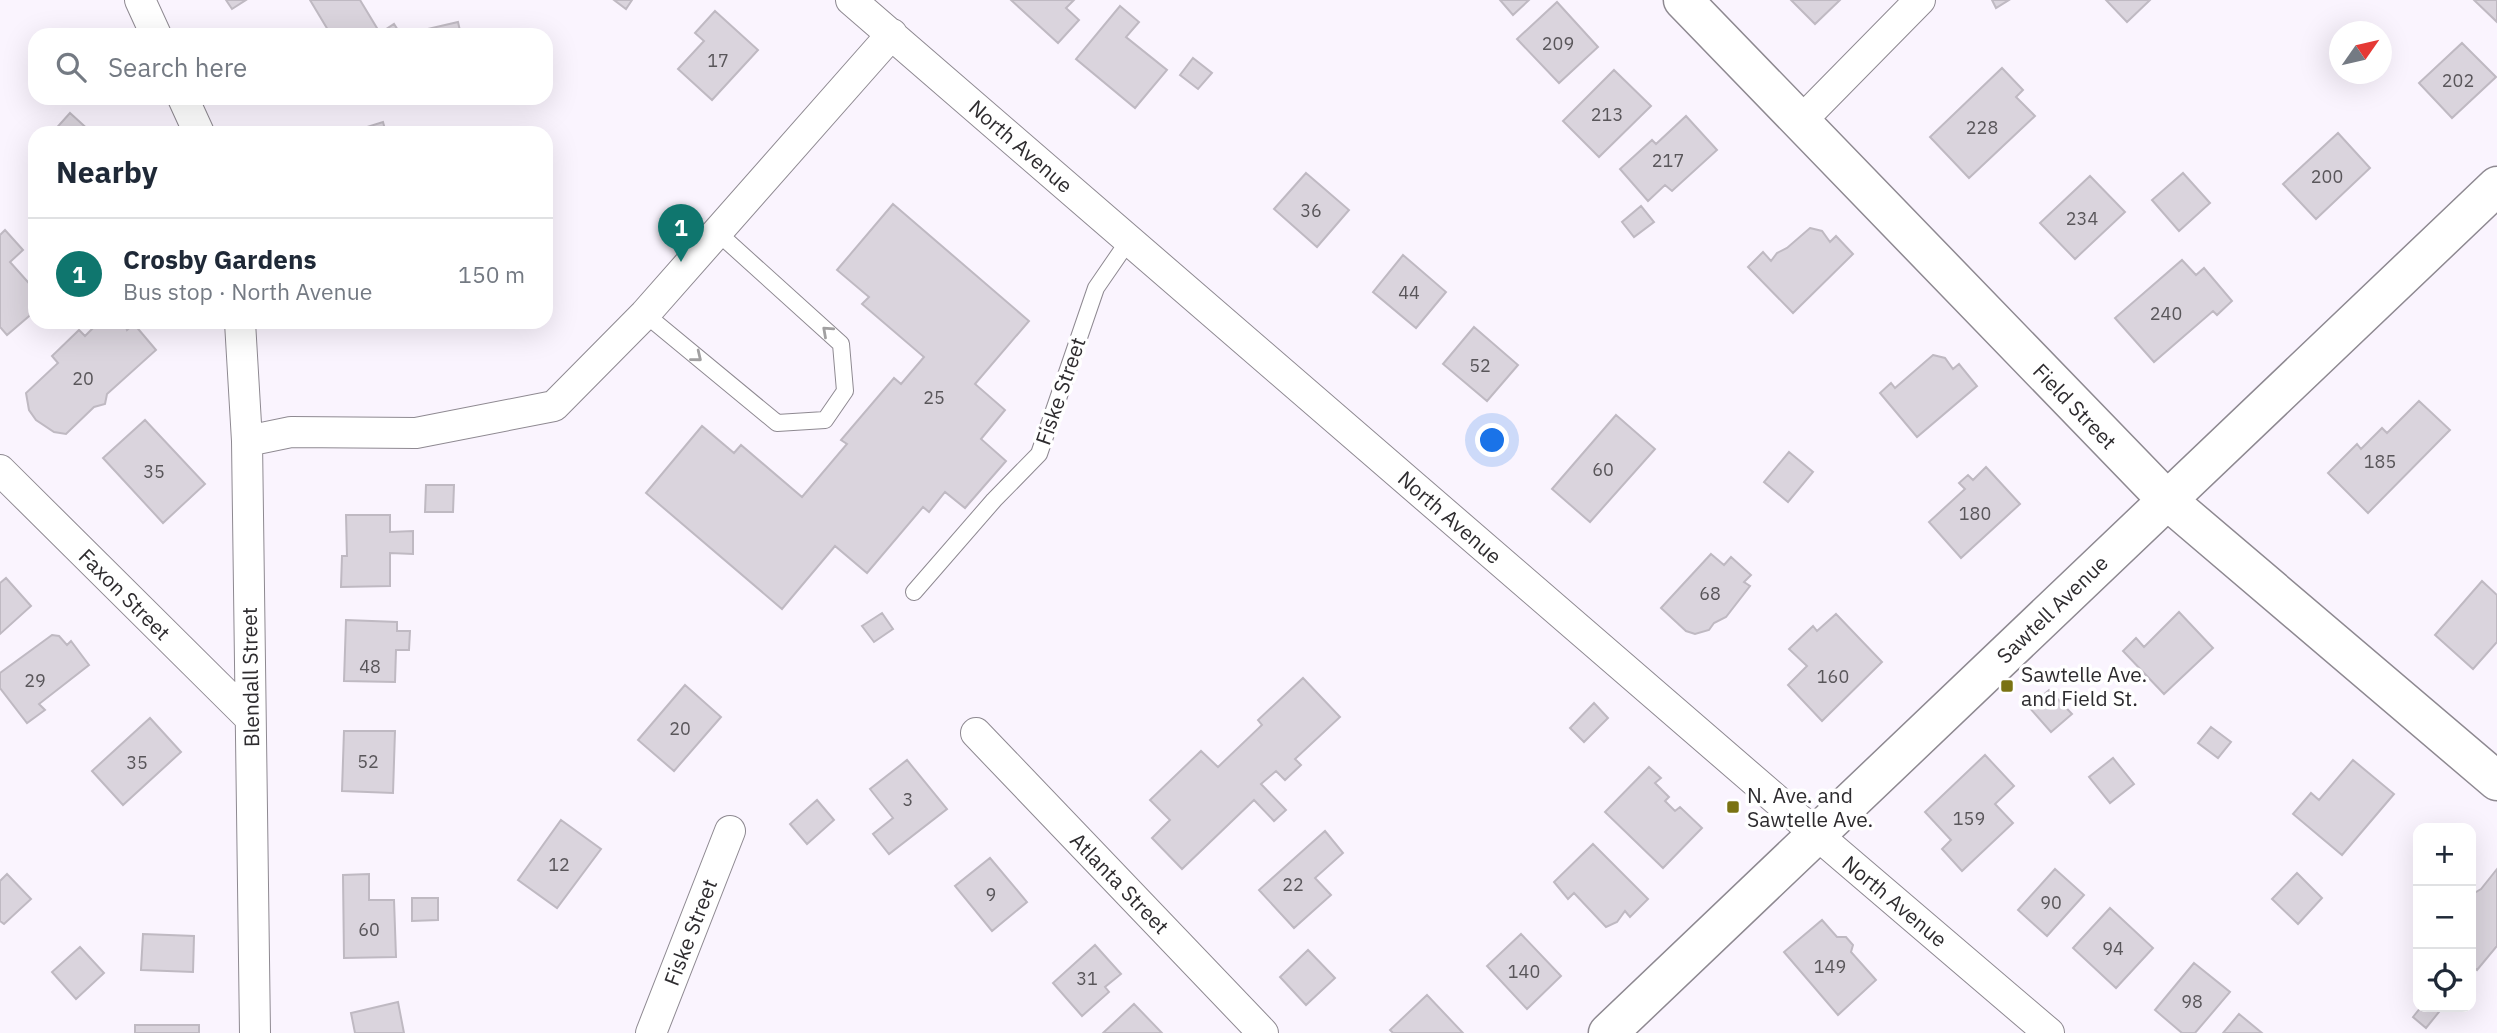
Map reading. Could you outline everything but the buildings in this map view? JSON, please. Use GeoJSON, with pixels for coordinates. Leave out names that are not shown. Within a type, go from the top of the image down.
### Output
{"type":"FeatureCollection","features":[{"type":"Feature","properties":{"kind":"street"},"geometry":{"type":"LineString","coordinates":[[140,0],[153,28]]}},
{"type":"Feature","properties":{"kind":"street","name":"North Avenue"},"geometry":{"type":"LineString","coordinates":[[851,0],[2049,1033]]}},
{"type":"Feature","properties":{"kind":"street","name":"Field Street"},"geometry":{"type":"LineString","coordinates":[[1683,0],[2167,500],[2497,781]]}},
{"type":"Feature","properties":{"kind":"street"},"geometry":{"type":"LineString","coordinates":[[1800,122],[1920,0]]}},
{"type":"Feature","properties":{"kind":"street"},"geometry":{"type":"LineString","coordinates":[[247,440],[291,432],[416,433],[554,406],[645,314],[892,34]]}},
{"type":"Feature","properties":{"kind":"street"},"geometry":{"type":"LineString","coordinates":[[186,105],[196,126]]}},
{"type":"Feature","properties":{"kind":"street","name":"Sawtell Avenue"},"geometry":{"type":"LineString","coordinates":[[1608,1033],[2497,186]]}},
{"type":"Feature","properties":{"kind":"street","name":"Blendall Street"},"geometry":{"type":"LineString","coordinates":[[240,329],[247,440],[255,1033]]}},
{"type":"Feature","properties":{"kind":"street","name":"Faxon Street"},"geometry":{"type":"LineString","coordinates":[[0,470],[250,719]]}},
{"type":"Feature","properties":{"kind":"street","name":"Atlanta Street"},"geometry":{"type":"LineString","coordinates":[[976,733],[1263,1033]]}},
{"type":"Feature","properties":{"kind":"street","name":"Fiske Street"},"geometry":{"type":"LineString","coordinates":[[651,1033],[730,831]]}},
{"type":"Feature","properties":{"kind":"lane"},"geometry":{"type":"LineString","coordinates":[[645,314],[777,423],[825,420],[845,391],[841,344],[717,232]]}},
{"type":"Feature","properties":{"kind":"lane","name":"Fiske Street"},"geometry":{"type":"LineString","coordinates":[[915,592],[994,500],[1039,454],[1096,288],[1129,240]]}},
{"type":"Feature","properties":{"kind":"place","name":"Crosby Gardens"},"geometry":{"type":"Point","coordinates":[681,262]}},
{"type":"Feature","properties":{"kind":"place","name":"Sawtelle Ave. and Field St."},"geometry":{"type":"Point","coordinates":[2007,686]}},
{"type":"Feature","properties":{"kind":"place","name":"N. Ave. and Sawtelle Ave."},"geometry":{"type":"Point","coordinates":[1733,807]}}]}
